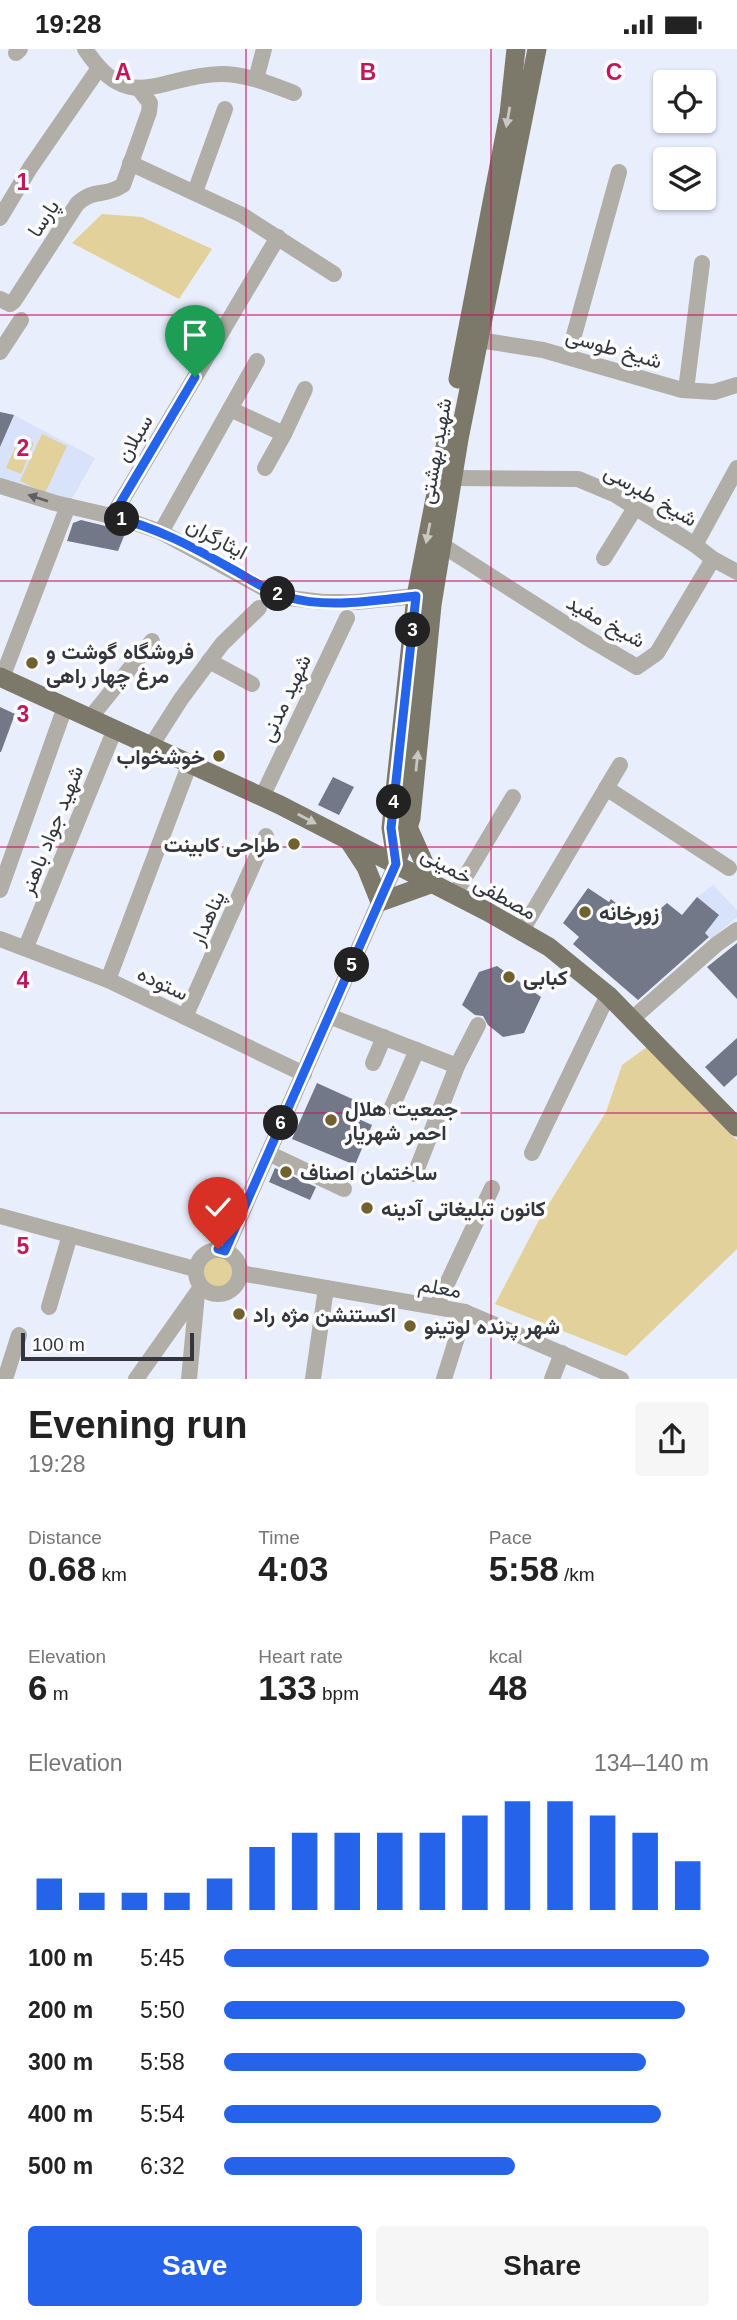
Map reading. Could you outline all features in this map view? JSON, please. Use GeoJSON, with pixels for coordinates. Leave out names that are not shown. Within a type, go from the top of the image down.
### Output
{"type":"FeatureCollection","features":[{"type":"Feature","properties":{"kind":"main road","name":"شهید بهشتی"},"geometry":{"type":"LineString","coordinates":[[396,864],[391,828],[416,596],[509,114],[516,49]]}},
{"type":"Feature","properties":{"kind":"main road","name":"شهید بهشتی"},"geometry":{"type":"LineString","coordinates":[[396,864],[411,818],[432,605],[453,478],[537,49]]}},
{"type":"Feature","properties":{"kind":"main road","name":"مصطفی خمینی"},"geometry":{"type":"LineString","coordinates":[[1,678],[262,797],[433,883],[549,947],[608,995],[737,1126]]}},
{"type":"Feature","properties":{"kind":"main road"},"geometry":{"type":"LineString","coordinates":[[349,841],[366,867],[380,902],[433,883],[408,829]]}},
{"type":"Feature","properties":{"kind":"street"},"geometry":{"type":"LineString","coordinates":[[85,49],[99,68],[122,85],[139,89],[199,75],[239,75],[294,93]]}},
{"type":"Feature","properties":{"kind":"street"},"geometry":{"type":"LineString","coordinates":[[256,79],[264,49]]}},
{"type":"Feature","properties":{"kind":"street"},"geometry":{"type":"LineString","coordinates":[[2,210],[99,68]]}},
{"type":"Feature","properties":{"kind":"street","name":"پارسا"},"geometry":{"type":"LineString","coordinates":[[0,299],[10,304],[14,301],[77,204],[87,195],[113,191],[123,185],[149,113],[150,103],[139,89]]}},
{"type":"Feature","properties":{"kind":"street"},"geometry":{"type":"LineString","coordinates":[[195,192],[225,109]]}},
{"type":"Feature","properties":{"kind":"street"},"geometry":{"type":"LineString","coordinates":[[130,163],[242,215],[334,274]]}},
{"type":"Feature","properties":{"kind":"street"},"geometry":{"type":"LineString","coordinates":[[568,357],[619,172]]}},
{"type":"Feature","properties":{"kind":"street","name":"سبلان"},"geometry":{"type":"LineString","coordinates":[[112,517],[278,237]]}},
{"type":"Feature","properties":{"kind":"street"},"geometry":{"type":"LineString","coordinates":[[686,390],[702,263]]}},
{"type":"Feature","properties":{"kind":"street"},"geometry":{"type":"LineString","coordinates":[[0,352],[20,320]]}},
{"type":"Feature","properties":{"kind":"street","name":"شیخ طوسی"},"geometry":{"type":"LineString","coordinates":[[479,340],[543,350],[686,390],[714,392],[737,385]]}},
{"type":"Feature","properties":{"kind":"street"},"geometry":{"type":"LineString","coordinates":[[161,532],[257,361]]}},
{"type":"Feature","properties":{"kind":"street"},"geometry":{"type":"LineString","coordinates":[[265,468],[305,389]]}},
{"type":"Feature","properties":{"kind":"street"},"geometry":{"type":"LineString","coordinates":[[230,409],[284,434]]}},
{"type":"Feature","properties":{"kind":"street"},"geometry":{"type":"LineString","coordinates":[[695,545],[737,468]]}},
{"type":"Feature","properties":{"kind":"street","name":"شیخ طبرسی"},"geometry":{"type":"LineString","coordinates":[[453,478],[579,478],[614,494],[737,572]]}},
{"type":"Feature","properties":{"kind":"street","name":"ایثارگران"},"geometry":{"type":"LineString","coordinates":[[0,486],[161,532],[267,590],[289,598],[356,602],[416,596]]}},
{"type":"Feature","properties":{"kind":"street"},"geometry":{"type":"LineString","coordinates":[[1,678],[68,506]]}},
{"type":"Feature","properties":{"kind":"street"},"geometry":{"type":"LineString","coordinates":[[604,558],[635,507]]}},
{"type":"Feature","properties":{"kind":"street","name":"شیخ مفید"},"geometry":{"type":"LineString","coordinates":[[442,545],[637,667],[657,653],[713,559]]}},
{"type":"Feature","properties":{"kind":"street"},"geometry":{"type":"LineString","coordinates":[[151,746],[222,644],[259,608]]}},
{"type":"Feature","properties":{"kind":"street","name":"شهید مدنی"},"geometry":{"type":"LineString","coordinates":[[262,797],[347,618]]}},
{"type":"Feature","properties":{"kind":"street"},"geometry":{"type":"LineString","coordinates":[[90,718],[152,641]]}},
{"type":"Feature","properties":{"kind":"street"},"geometry":{"type":"LineString","coordinates":[[209,661],[252,684]]}},
{"type":"Feature","properties":{"kind":"street"},"geometry":{"type":"LineString","coordinates":[[0,890],[65,707]]}},
{"type":"Feature","properties":{"kind":"street","name":"شهید جواد باهنر"},"geometry":{"type":"LineString","coordinates":[[26,947],[115,729]]}},
{"type":"Feature","properties":{"kind":"street"},"geometry":{"type":"LineString","coordinates":[[108,980],[190,763]]}},
{"type":"Feature","properties":{"kind":"street"},"geometry":{"type":"LineString","coordinates":[[521,932],[620,765]]}},
{"type":"Feature","properties":{"kind":"street"},"geometry":{"type":"LineString","coordinates":[[606,788],[729,868]]}},
{"type":"Feature","properties":{"kind":"street"},"geometry":{"type":"LineString","coordinates":[[454,894],[513,797]]}},
{"type":"Feature","properties":{"kind":"street","name":"پناهدار"},"geometry":{"type":"LineString","coordinates":[[185,1017],[266,836]]}},
{"type":"Feature","properties":{"kind":"street","name":"شهید بهشتی"},"geometry":{"type":"LineString","coordinates":[[225,1251],[396,864]]}},
{"type":"Feature","properties":{"kind":"street"},"geometry":{"type":"LineString","coordinates":[[632,1019],[717,944],[737,930]]}},
{"type":"Feature","properties":{"kind":"street","name":"ستوده"},"geometry":{"type":"LineString","coordinates":[[0,939],[108,980],[303,1073]]}},
{"type":"Feature","properties":{"kind":"street"},"geometry":{"type":"LineString","coordinates":[[532,1153],[608,995]]}},
{"type":"Feature","properties":{"kind":"street"},"geometry":{"type":"LineString","coordinates":[[329,1016],[457,1066]]}},
{"type":"Feature","properties":{"kind":"street"},"geometry":{"type":"LineString","coordinates":[[415,1174],[457,1066],[478,1025]]}},
{"type":"Feature","properties":{"kind":"street"},"geometry":{"type":"LineString","coordinates":[[373,1063],[384,1037]]}},
{"type":"Feature","properties":{"kind":"street"},"geometry":{"type":"LineString","coordinates":[[392,1107],[417,1050]]}},
{"type":"Feature","properties":{"kind":"street"},"geometry":{"type":"LineString","coordinates":[[268,1153],[344,1189]]}},
{"type":"Feature","properties":{"kind":"street"},"geometry":{"type":"LineString","coordinates":[[436,1307],[492,1188]]}},
{"type":"Feature","properties":{"kind":"street"},"geometry":{"type":"LineString","coordinates":[[0,1216],[195,1269]]}},
{"type":"Feature","properties":{"kind":"street"},"geometry":{"type":"LineString","coordinates":[[49,1307],[70,1235]]}},
{"type":"Feature","properties":{"kind":"street"},"geometry":{"type":"LineString","coordinates":[[189,1378],[199,1289],[195,1269],[197,1262],[206,1253],[218,1249],[236,1259],[240,1273],[238,1281],[229,1292],[214,1294],[199,1289]]}},
{"type":"Feature","properties":{"kind":"street","name":"معلم"},"geometry":{"type":"LineString","coordinates":[[240,1273],[465,1312],[621,1378]]}},
{"type":"Feature","properties":{"kind":"street"},"geometry":{"type":"LineString","coordinates":[[313,1378],[326,1288]]}},
{"type":"Feature","properties":{"kind":"street"},"geometry":{"type":"LineString","coordinates":[[136,1378],[199,1289]]}},
{"type":"Feature","properties":{"kind":"street"},"geometry":{"type":"LineString","coordinates":[[444,1378],[465,1312]]}},
{"type":"Feature","properties":{"kind":"street"},"geometry":{"type":"LineString","coordinates":[[5,1378],[19,1335]]}},
{"type":"Feature","properties":{"kind":"street"},"geometry":{"type":"LineString","coordinates":[[552,1378],[562,1353]]}},
{"type":"Feature","properties":{"kind":"shaded area"},"geometry":{"type":"Polygon","coordinates":[[[102,214],[142,217],[212,249],[179,299],[72,243],[102,214]]]}},
{"type":"Feature","properties":{"kind":"shaded area"},"geometry":{"type":"Polygon","coordinates":[[[0,412],[14,415],[95,458],[69,504],[0,478],[0,412]]]}},
{"type":"Feature","properties":{"kind":"shaded area"},"geometry":{"type":"Polygon","coordinates":[[[42,434],[67,446],[45,493],[20,481],[42,434]]]}},
{"type":"Feature","properties":{"kind":"shaded area"},"geometry":{"type":"Polygon","coordinates":[[[20,436],[34,443],[21,474],[6,468],[20,436]]]}},
{"type":"Feature","properties":{"kind":"shaded area"},"geometry":{"type":"Polygon","coordinates":[[[713,885],[737,910],[737,917],[711,939],[705,933],[697,897],[713,885]]]}},
{"type":"Feature","properties":{"kind":"shaded area"},"geometry":{"type":"Polygon","coordinates":[[[647,1047],[737,1140],[737,1249],[626,1356],[495,1304],[540,1218],[606,1112],[622,1065],[647,1047]]]}},
{"type":"Feature","properties":{"kind":"shaded area"},"geometry":{"type":"Polygon","coordinates":[[[217,1255],[228,1260],[233,1271],[228,1282],[217,1287],[206,1282],[201,1271],[206,1260],[217,1255]]]}},
{"type":"Feature","properties":{"kind":"building"},"geometry":{"type":"Polygon","coordinates":[[[0,412],[14,415],[0,447],[0,412]]]}},
{"type":"Feature","properties":{"kind":"building"},"geometry":{"type":"Polygon","coordinates":[[[81,520],[126,531],[118,551],[67,541],[73,523],[81,520]]]}},
{"type":"Feature","properties":{"kind":"building"},"geometry":{"type":"Polygon","coordinates":[[[0,707],[15,714],[1,752],[0,752],[0,707]]]}},
{"type":"Feature","properties":{"kind":"building"},"geometry":{"type":"Polygon","coordinates":[[[333,777],[354,787],[339,815],[318,805],[333,777]]]}},
{"type":"Feature","properties":{"kind":"building"},"geometry":{"type":"Polygon","coordinates":[[[588,888],[609,902],[611,899],[642,925],[667,903],[682,915],[697,897],[719,915],[705,933],[709,937],[638,1000],[573,944],[579,937],[563,923],[588,888]]]}},
{"type":"Feature","properties":{"kind":"building"},"geometry":{"type":"Polygon","coordinates":[[[737,943],[737,999],[707,967],[737,943]]]}},
{"type":"Feature","properties":{"kind":"building"},"geometry":{"type":"Polygon","coordinates":[[[497,966],[541,997],[524,1033],[503,1037],[488,1025],[483,1016],[475,1015],[462,1005],[479,972],[497,966]]]}},
{"type":"Feature","properties":{"kind":"building"},"geometry":{"type":"Polygon","coordinates":[[[737,1038],[737,1075],[724,1087],[705,1067],[737,1038]]]}},
{"type":"Feature","properties":{"kind":"building","name":"جمعیت هلال احمر شهریار"},"geometry":{"type":"Polygon","coordinates":[[[317,1083],[359,1102],[352,1116],[372,1125],[355,1165],[292,1139],[317,1083]]]}},
{"type":"Feature","properties":{"kind":"building","name":"ساختمان اصناف"},"geometry":{"type":"Polygon","coordinates":[[[275,1168],[316,1187],[310,1200],[269,1182],[275,1168]]]}},
{"type":"Feature","properties":{"kind":"place","name":"فروشگاه گوشت و مرغ چهار راهی"},"geometry":{"type":"Point","coordinates":[32,663]}},
{"type":"Feature","properties":{"kind":"place","name":"خوشخواب"},"geometry":{"type":"Point","coordinates":[219,756]}},
{"type":"Feature","properties":{"kind":"place","name":"طراحی کابینت"},"geometry":{"type":"Point","coordinates":[294,844]}},
{"type":"Feature","properties":{"kind":"place","name":"زورخانه"},"geometry":{"type":"Point","coordinates":[585,912]}},
{"type":"Feature","properties":{"kind":"place","name":"کبابی"},"geometry":{"type":"Point","coordinates":[509,977]}},
{"type":"Feature","properties":{"kind":"place","name":"جمعیت هلال احمر شهریار"},"geometry":{"type":"Point","coordinates":[331,1120]}},
{"type":"Feature","properties":{"kind":"place","name":"ساختمان اصناف"},"geometry":{"type":"Point","coordinates":[286,1172]}},
{"type":"Feature","properties":{"kind":"place","name":"کانون تبلیغاتی آدینه"},"geometry":{"type":"Point","coordinates":[367,1208]}},
{"type":"Feature","properties":{"kind":"place","name":"اکستنشن مژه راد"},"geometry":{"type":"Point","coordinates":[239,1314]}},
{"type":"Feature","properties":{"kind":"place","name":"شهر پرنده لوتینو"},"geometry":{"type":"Point","coordinates":[410,1326]}},
{"type":"Feature","properties":{"kind":"route"},"geometry":{"type":"LineString","coordinates":[[195,377],[112,517],[161,532],[267,590],[289,598],[356,602],[416,596],[391,828],[396,864],[225,1251],[218,1249]]}}]}
